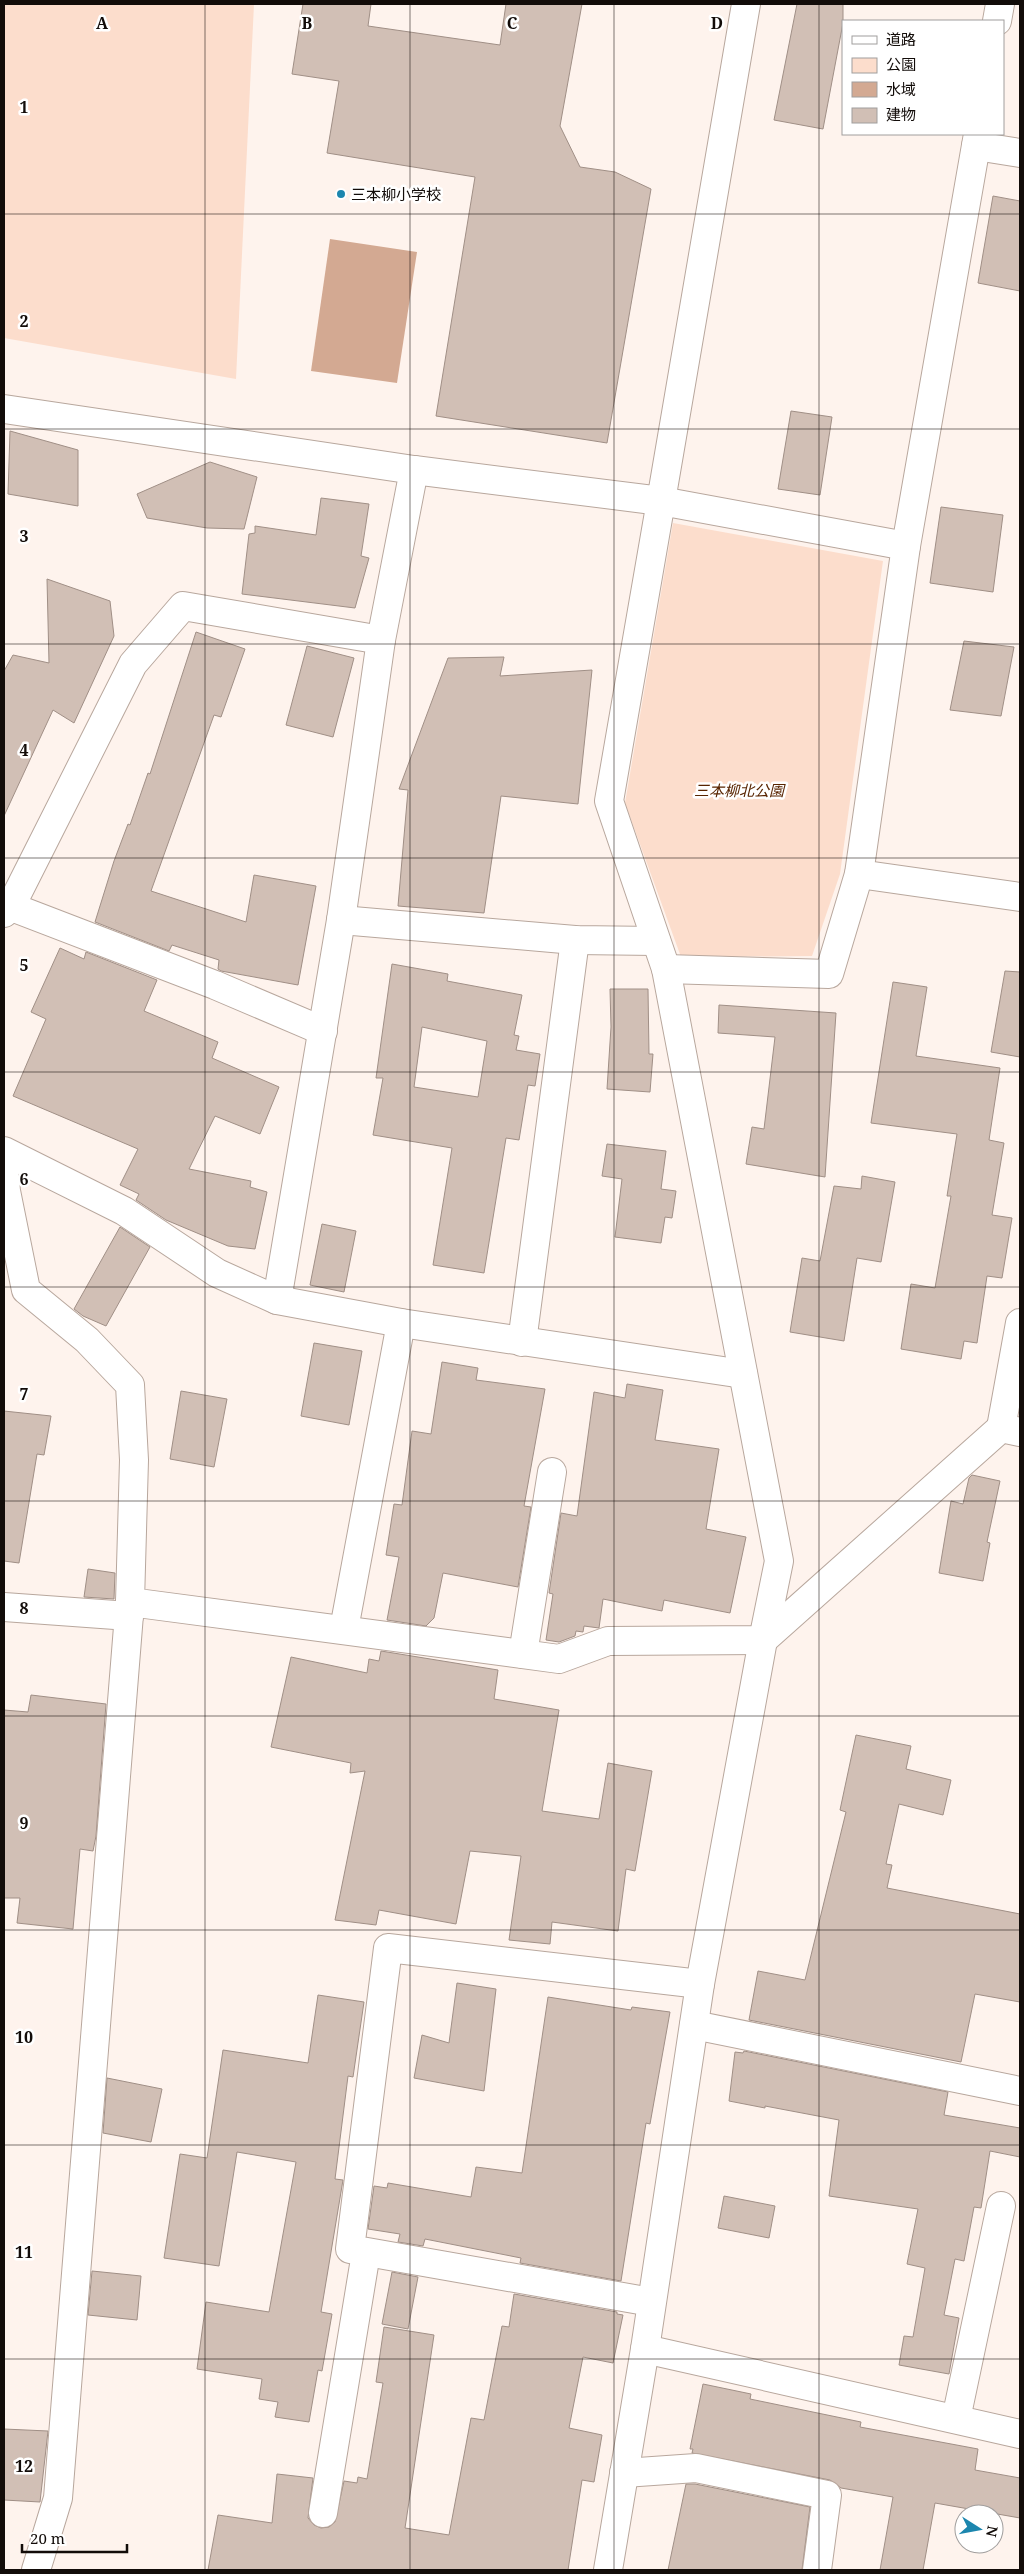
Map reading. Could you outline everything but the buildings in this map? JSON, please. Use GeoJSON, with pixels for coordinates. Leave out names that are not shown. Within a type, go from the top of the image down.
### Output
{"type":"FeatureCollection","features":[{"type":"Feature","properties":{"kind":"street"},"geometry":{"type":"LineString","coordinates":[[608,2570],[645,2349],[700,1984],[779,1561],[666,969],[609,800],[746,4]]}},
{"type":"Feature","properties":{"kind":"street"},"geometry":{"type":"LineString","coordinates":[[997,20],[1000,4]]}},
{"type":"Feature","properties":{"kind":"street"},"geometry":{"type":"LineString","coordinates":[[666,969],[829,974],[859,874],[906,546],[977,140],[1020,153]]}},
{"type":"Feature","properties":{"kind":"street"},"geometry":{"type":"LineString","coordinates":[[4,408],[414,470],[661,501],[906,546]]}},
{"type":"Feature","properties":{"kind":"street"},"geometry":{"type":"LineString","coordinates":[[276,1300],[341,920],[381,640],[414,470]]}},
{"type":"Feature","properties":{"kind":"street"},"geometry":{"type":"LineString","coordinates":[[323,1031],[215,985],[6,908],[133,664],[182,606],[381,640]]}},
{"type":"Feature","properties":{"kind":"street"},"geometry":{"type":"LineString","coordinates":[[859,874],[1020,897]]}},
{"type":"Feature","properties":{"kind":"street"},"geometry":{"type":"LineString","coordinates":[[341,920],[575,940],[656,941]]}},
{"type":"Feature","properties":{"kind":"street"},"geometry":{"type":"LineString","coordinates":[[522,1342],[575,940]]}},
{"type":"Feature","properties":{"kind":"street"},"geometry":{"type":"LineString","coordinates":[[4,1151],[124,1211],[217,1273],[276,1300],[401,1323],[744,1374]]}},
{"type":"Feature","properties":{"kind":"street"},"geometry":{"type":"LineString","coordinates":[[4,1169],[6,1191],[26,1290],[87,1340],[130,1385],[134,1460],[130,1609],[58,2498],[36,2570]]}},
{"type":"Feature","properties":{"kind":"street"},"geometry":{"type":"LineString","coordinates":[[344,1629],[401,1323]]}},
{"type":"Feature","properties":{"kind":"street"},"geometry":{"type":"LineString","coordinates":[[4,1607],[130,1609],[344,1629],[559,1659],[608,1641],[763,1640],[1011,1430],[1020,1323]]}},
{"type":"Feature","properties":{"kind":"street"},"geometry":{"type":"LineString","coordinates":[[523,1654],[552,1472]]}},
{"type":"Feature","properties":{"kind":"street"},"geometry":{"type":"LineString","coordinates":[[651,2302],[350,2249],[388,1948],[700,1984]]}},
{"type":"Feature","properties":{"kind":"street"},"geometry":{"type":"LineString","coordinates":[[694,2025],[1020,2091]]}},
{"type":"Feature","properties":{"kind":"street"},"geometry":{"type":"LineString","coordinates":[[956,2419],[1001,2206]]}},
{"type":"Feature","properties":{"kind":"street"},"geometry":{"type":"LineString","coordinates":[[323,2513],[366,2253]]}},
{"type":"Feature","properties":{"kind":"street"},"geometry":{"type":"LineString","coordinates":[[645,2349],[1020,2434]]}},
{"type":"Feature","properties":{"kind":"street"},"geometry":{"type":"LineString","coordinates":[[624,2473],[696,2468],[827,2495],[817,2570]]}},
{"type":"Feature","properties":{"kind":"green space"},"geometry":{"type":"Polygon","coordinates":[[[4,4],[254,4],[236,379],[4,338],[4,4]]]}},
{"type":"Feature","properties":{"kind":"green space","name":"三本柳北公園"},"geometry":{"type":"Polygon","coordinates":[[[673,523],[883,561],[840,874],[812,956],[681,957],[625,803],[673,523]]]}},
{"type":"Feature","properties":{"kind":"water"},"geometry":{"type":"Polygon","coordinates":[[[330,239],[417,252],[397,383],[311,371],[330,239]]]}},
{"type":"Feature","properties":{"kind":"place","name":"三本柳小学校"},"geometry":{"type":"Point","coordinates":[341,194]}}]}
